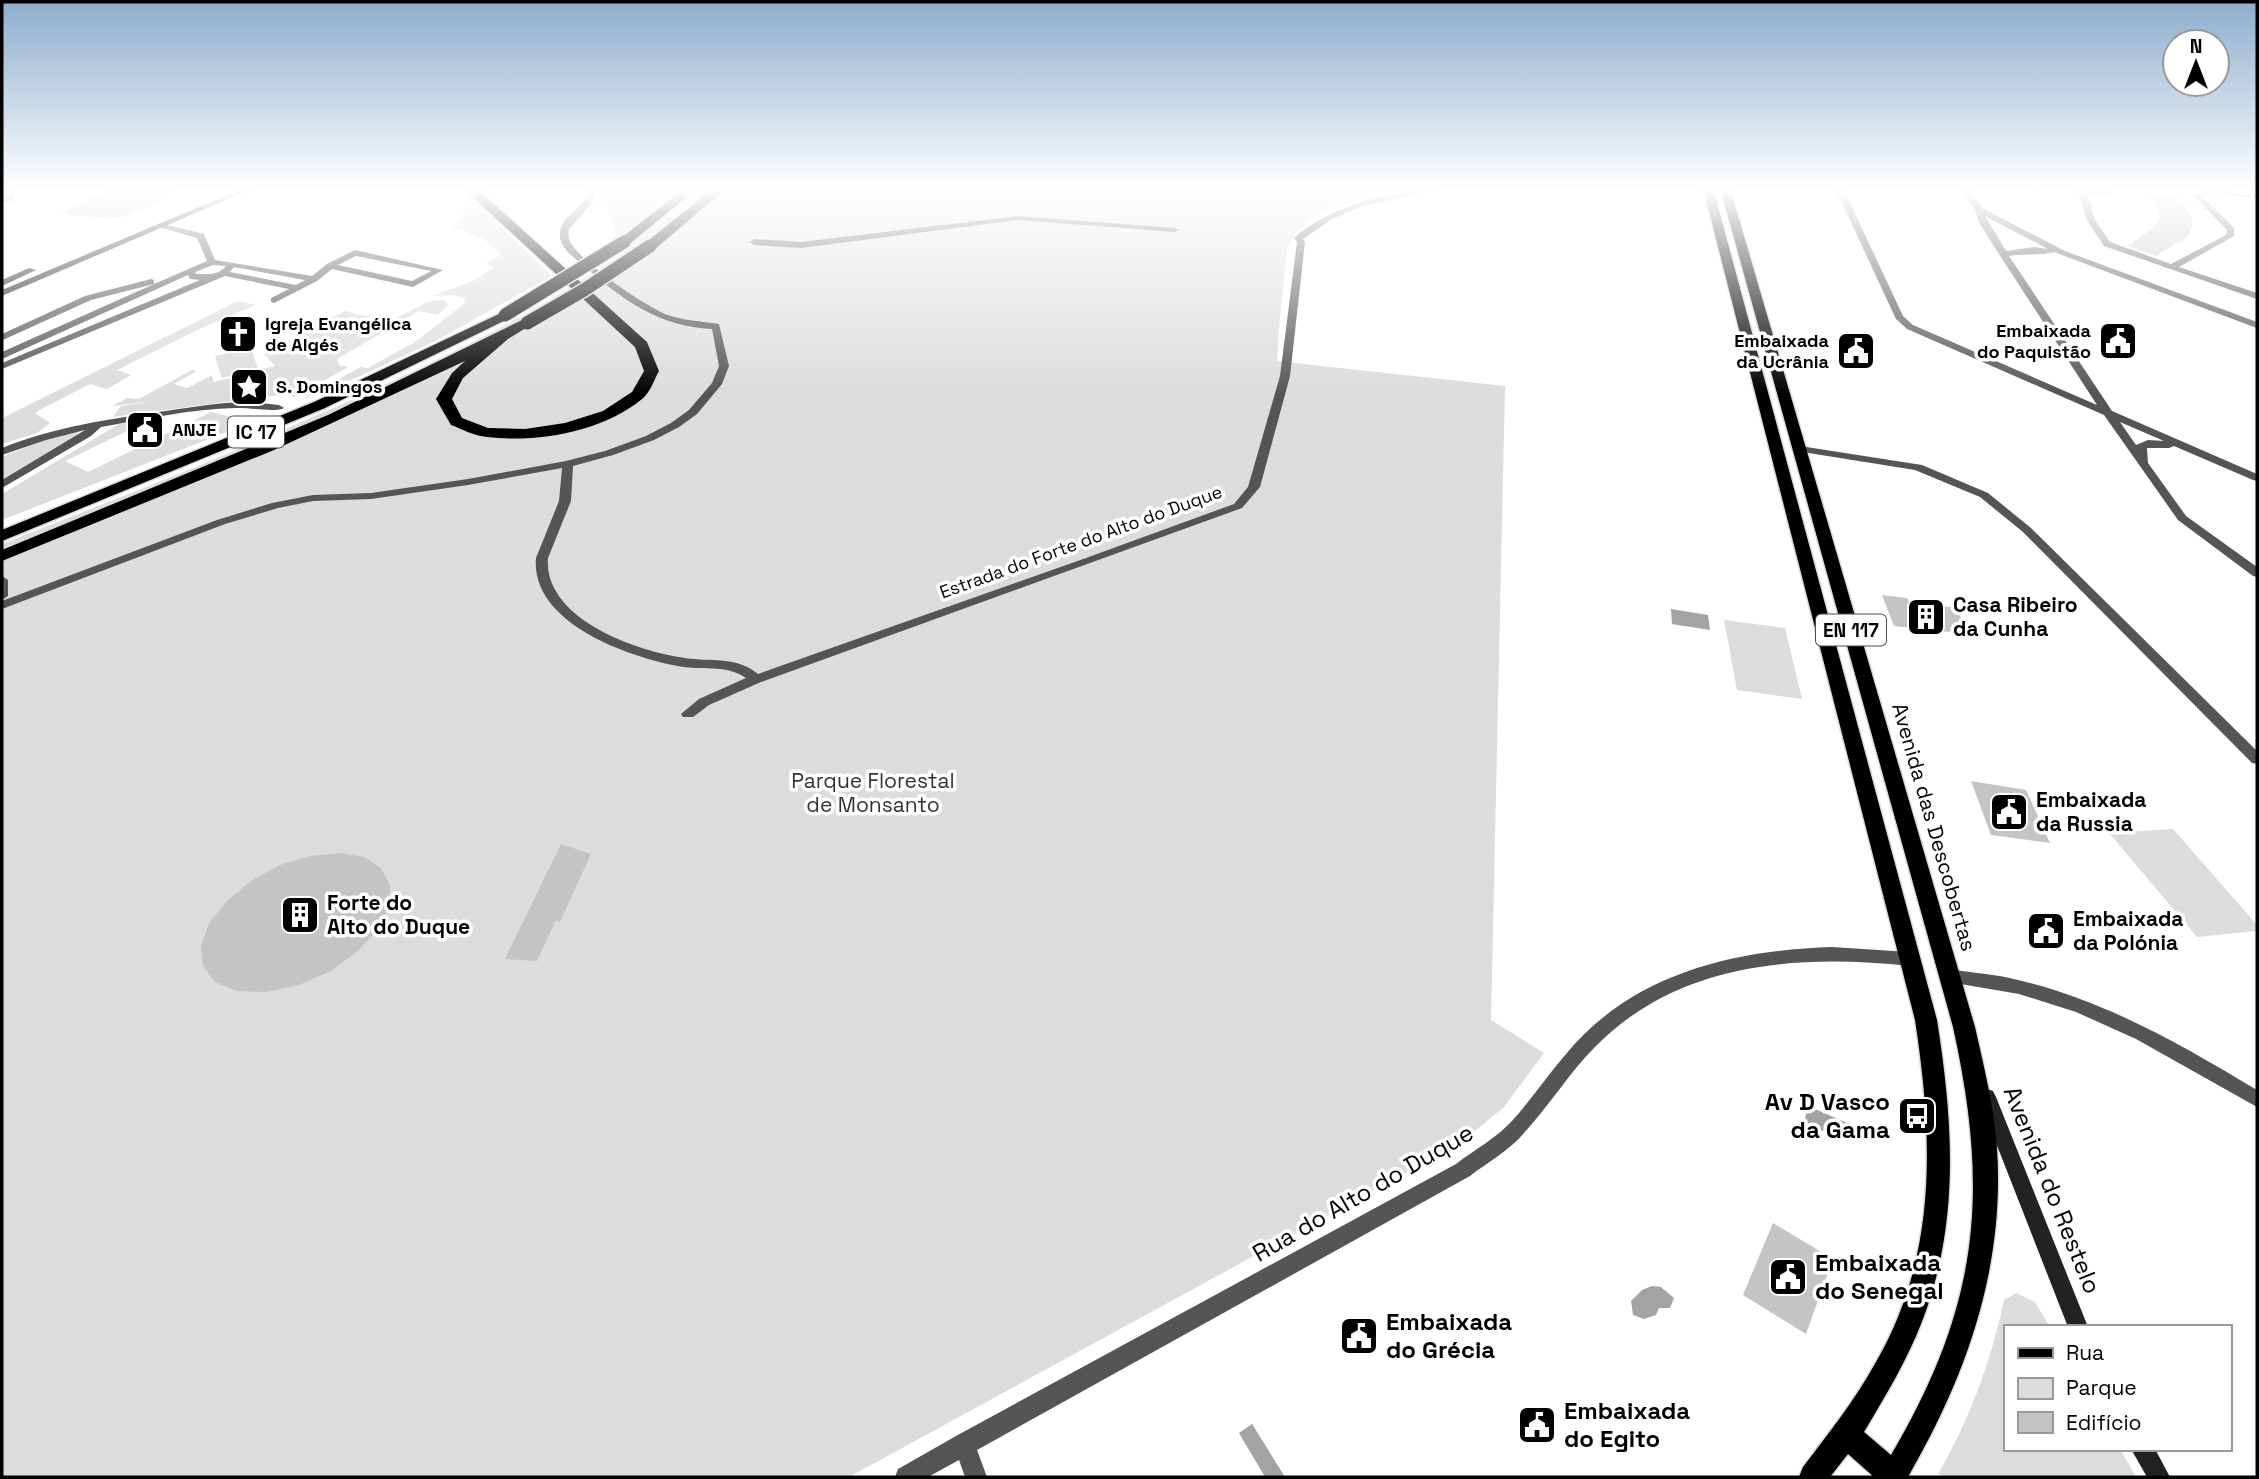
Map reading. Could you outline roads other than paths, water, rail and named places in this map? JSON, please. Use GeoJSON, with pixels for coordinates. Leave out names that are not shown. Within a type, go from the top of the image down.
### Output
{"type":"FeatureCollection","features":[{"type":"Feature","properties":{"kind":"highway"},"geometry":{"type":"LineString","coordinates":[[502,337],[457,376],[444,399],[448,414],[455,421],[480,430],[526,435],[559,430],[590,422],[630,401],[646,387],[653,372],[651,358],[642,345],[545,257]]}},
{"type":"Feature","properties":{"kind":"highway","name":"IC 17"},"geometry":{"type":"LineString","coordinates":[[2,536],[310,410],[420,359],[505,315],[600,257]]}},
{"type":"Feature","properties":{"kind":"highway","name":"IC 17"},"geometry":{"type":"LineString","coordinates":[[2,556],[302,433],[502,337],[592,285],[634,257]]}},
{"type":"Feature","properties":{"kind":"main road"},"geometry":{"type":"LineString","coordinates":[[1726,257],[1926,1020],[1940,1107],[1940,1200],[1932,1247],[1919,1296],[1901,1343],[1877,1391],[1848,1436],[1813,1477]]}},
{"type":"Feature","properties":{"kind":"main road","name":"Avenida das Descobertas"},"geometry":{"type":"LineString","coordinates":[[1745,257],[1976,1072],[1987,1169],[1986,1220],[1980,1272],[1967,1323],[1949,1376],[1925,1427],[1894,1477]]}},
{"type":"Feature","properties":{"kind":"main road"},"geometry":{"type":"LineString","coordinates":[[1848,1436],[1894,1477]]}},
{"type":"Feature","properties":{"kind":"street"},"geometry":{"type":"LineString","coordinates":[[2,283],[63,257]]}},
{"type":"Feature","properties":{"kind":"street"},"geometry":{"type":"LineString","coordinates":[[2,293],[87,257]]}},
{"type":"Feature","properties":{"kind":"street"},"geometry":{"type":"LineString","coordinates":[[210,257],[212,262]]}},
{"type":"Feature","properties":{"kind":"street"},"geometry":{"type":"LineString","coordinates":[[274,300],[314,279],[347,257]]}},
{"type":"Feature","properties":{"kind":"street"},"geometry":{"type":"LineString","coordinates":[[330,266],[413,284],[439,270],[375,257]]}},
{"type":"Feature","properties":{"kind":"street"},"geometry":{"type":"LineString","coordinates":[[2,605],[221,522],[275,505],[313,498],[385,494],[567,464],[650,438],[675,425],[693,412],[717,384],[724,366],[716,326],[694,325],[648,310],[613,287],[580,257]]}},
{"type":"Feature","properties":{"kind":"street","name":"Estrada do Forte do Alto do Duque"},"geometry":{"type":"LineString","coordinates":[[688,714],[704,702],[756,679],[1238,506],[1254,486],[1285,376],[1299,257]]}},
{"type":"Feature","properties":{"kind":"street"},"geometry":{"type":"LineString","coordinates":[[1871,257],[1899,317],[1910,327],[2257,478]]}},
{"type":"Feature","properties":{"kind":"street"},"geometry":{"type":"LineString","coordinates":[[2005,257],[2143,465],[2182,518],[2257,573]]}},
{"type":"Feature","properties":{"kind":"street"},"geometry":{"type":"LineString","coordinates":[[2074,257],[2257,325]]}},
{"type":"Feature","properties":{"kind":"street"},"geometry":{"type":"LineString","coordinates":[[2144,257],[2257,296]]}},
{"type":"Feature","properties":{"kind":"street"},"geometry":{"type":"LineString","coordinates":[[2172,267],[2191,257]]}},
{"type":"Feature","properties":{"kind":"street"},"geometry":{"type":"LineString","coordinates":[[2,356],[212,262],[314,279]]}},
{"type":"Feature","properties":{"kind":"street"},"geometry":{"type":"LineString","coordinates":[[2,366],[209,277],[224,273],[230,270],[232,264]]}},
{"type":"Feature","properties":{"kind":"street"},"geometry":{"type":"LineString","coordinates":[[191,271],[193,276],[209,277]]}},
{"type":"Feature","properties":{"kind":"street"},"geometry":{"type":"LineString","coordinates":[[224,273],[298,288]]}},
{"type":"Feature","properties":{"kind":"street"},"geometry":{"type":"LineString","coordinates":[[2,337],[88,298],[119,288],[167,281]]}},
{"type":"Feature","properties":{"kind":"street"},"geometry":{"type":"LineString","coordinates":[[2245,320],[2257,313]]}},
{"type":"Feature","properties":{"kind":"street"},"geometry":{"type":"LineString","coordinates":[[2,452],[42,436],[98,424],[244,404],[279,408]]}},
{"type":"Feature","properties":{"kind":"street"},"geometry":{"type":"LineString","coordinates":[[2,485],[87,434],[98,424]]}},
{"type":"Feature","properties":{"kind":"street"},"geometry":{"type":"LineString","coordinates":[[2143,465],[2141,446],[2148,443],[2162,443],[2208,457]]}},
{"type":"Feature","properties":{"kind":"street"},"geometry":{"type":"LineString","coordinates":[[1800,449],[1918,467],[1984,495],[2027,530],[2257,759]]}},
{"type":"Feature","properties":{"kind":"street"},"geometry":{"type":"LineString","coordinates":[[567,464],[566,500],[540,562],[545,582],[564,611],[573,620],[632,651],[688,664],[730,664],[749,671],[756,679]]}},
{"type":"Feature","properties":{"kind":"street"},"geometry":{"type":"LineString","coordinates":[[2,580],[2,596]]}},
{"type":"Feature","properties":{"kind":"street","name":"Rua do Alto do Duque"},"geometry":{"type":"LineString","coordinates":[[906,1477],[1463,1170],[1516,1130],[1562,1072],[1613,1020],[1674,982],[1746,959],[1788,954],[1829,952],[1909,959]]}},
{"type":"Feature","properties":{"kind":"street"},"geometry":{"type":"LineString","coordinates":[[1949,976],[2017,987],[2058,999],[2159,1044],[2257,1099]]}},
{"type":"Feature","properties":{"kind":"street","name":"Avenida do Restelo"},"geometry":{"type":"LineString","coordinates":[[1976,1072],[2077,1325]]}},
{"type":"Feature","properties":{"kind":"street"},"geometry":{"type":"LineString","coordinates":[[964,1444],[976,1477]]}},
{"type":"Feature","properties":{"kind":"street"},"geometry":{"type":"LineString","coordinates":[[2143,1451],[2159,1477]]}},
{"type":"Feature","properties":{"kind":"place","name":"Igreja Evangélica de Algés"},"geometry":{"type":"Point","coordinates":[238,334]}},
{"type":"Feature","properties":{"kind":"place","name":"Embaixada do Paquistão"},"geometry":{"type":"Point","coordinates":[2118,341]}},
{"type":"Feature","properties":{"kind":"place","name":"Embaixada da Ucrânia"},"geometry":{"type":"Point","coordinates":[1856,351]}},
{"type":"Feature","properties":{"kind":"place","name":"S. Domingos"},"geometry":{"type":"Point","coordinates":[249,387]}},
{"type":"Feature","properties":{"kind":"place","name":"ANJE"},"geometry":{"type":"Point","coordinates":[145,430]}},
{"type":"Feature","properties":{"kind":"place","name":"Casa Ribeiro da Cunha"},"geometry":{"type":"Point","coordinates":[1926,617]}},
{"type":"Feature","properties":{"kind":"place","name":"Embaixada da Russia"},"geometry":{"type":"Point","coordinates":[2009,812]}},
{"type":"Feature","properties":{"kind":"place","name":"Forte do Alto do Duque"},"geometry":{"type":"Point","coordinates":[300,915]}},
{"type":"Feature","properties":{"kind":"place","name":"Embaixada da Polónia"},"geometry":{"type":"Point","coordinates":[2046,931]}},
{"type":"Feature","properties":{"kind":"place","name":"Av D Vasco da Gama"},"geometry":{"type":"Point","coordinates":[1917,1116]}},
{"type":"Feature","properties":{"kind":"place","name":"Embaixada do Senegal"},"geometry":{"type":"Point","coordinates":[1788,1277]}},
{"type":"Feature","properties":{"kind":"place","name":"Embaixada do Grécia"},"geometry":{"type":"Point","coordinates":[1359,1336]}},
{"type":"Feature","properties":{"kind":"place","name":"Embaixada do Egito"},"geometry":{"type":"Point","coordinates":[1537,1425]}},
{"type":"Feature","properties":{"kind":"park label","name":"Parque Florestal de Monsanto"},"geometry":{"type":"Point","coordinates":[873,793]}}]}
